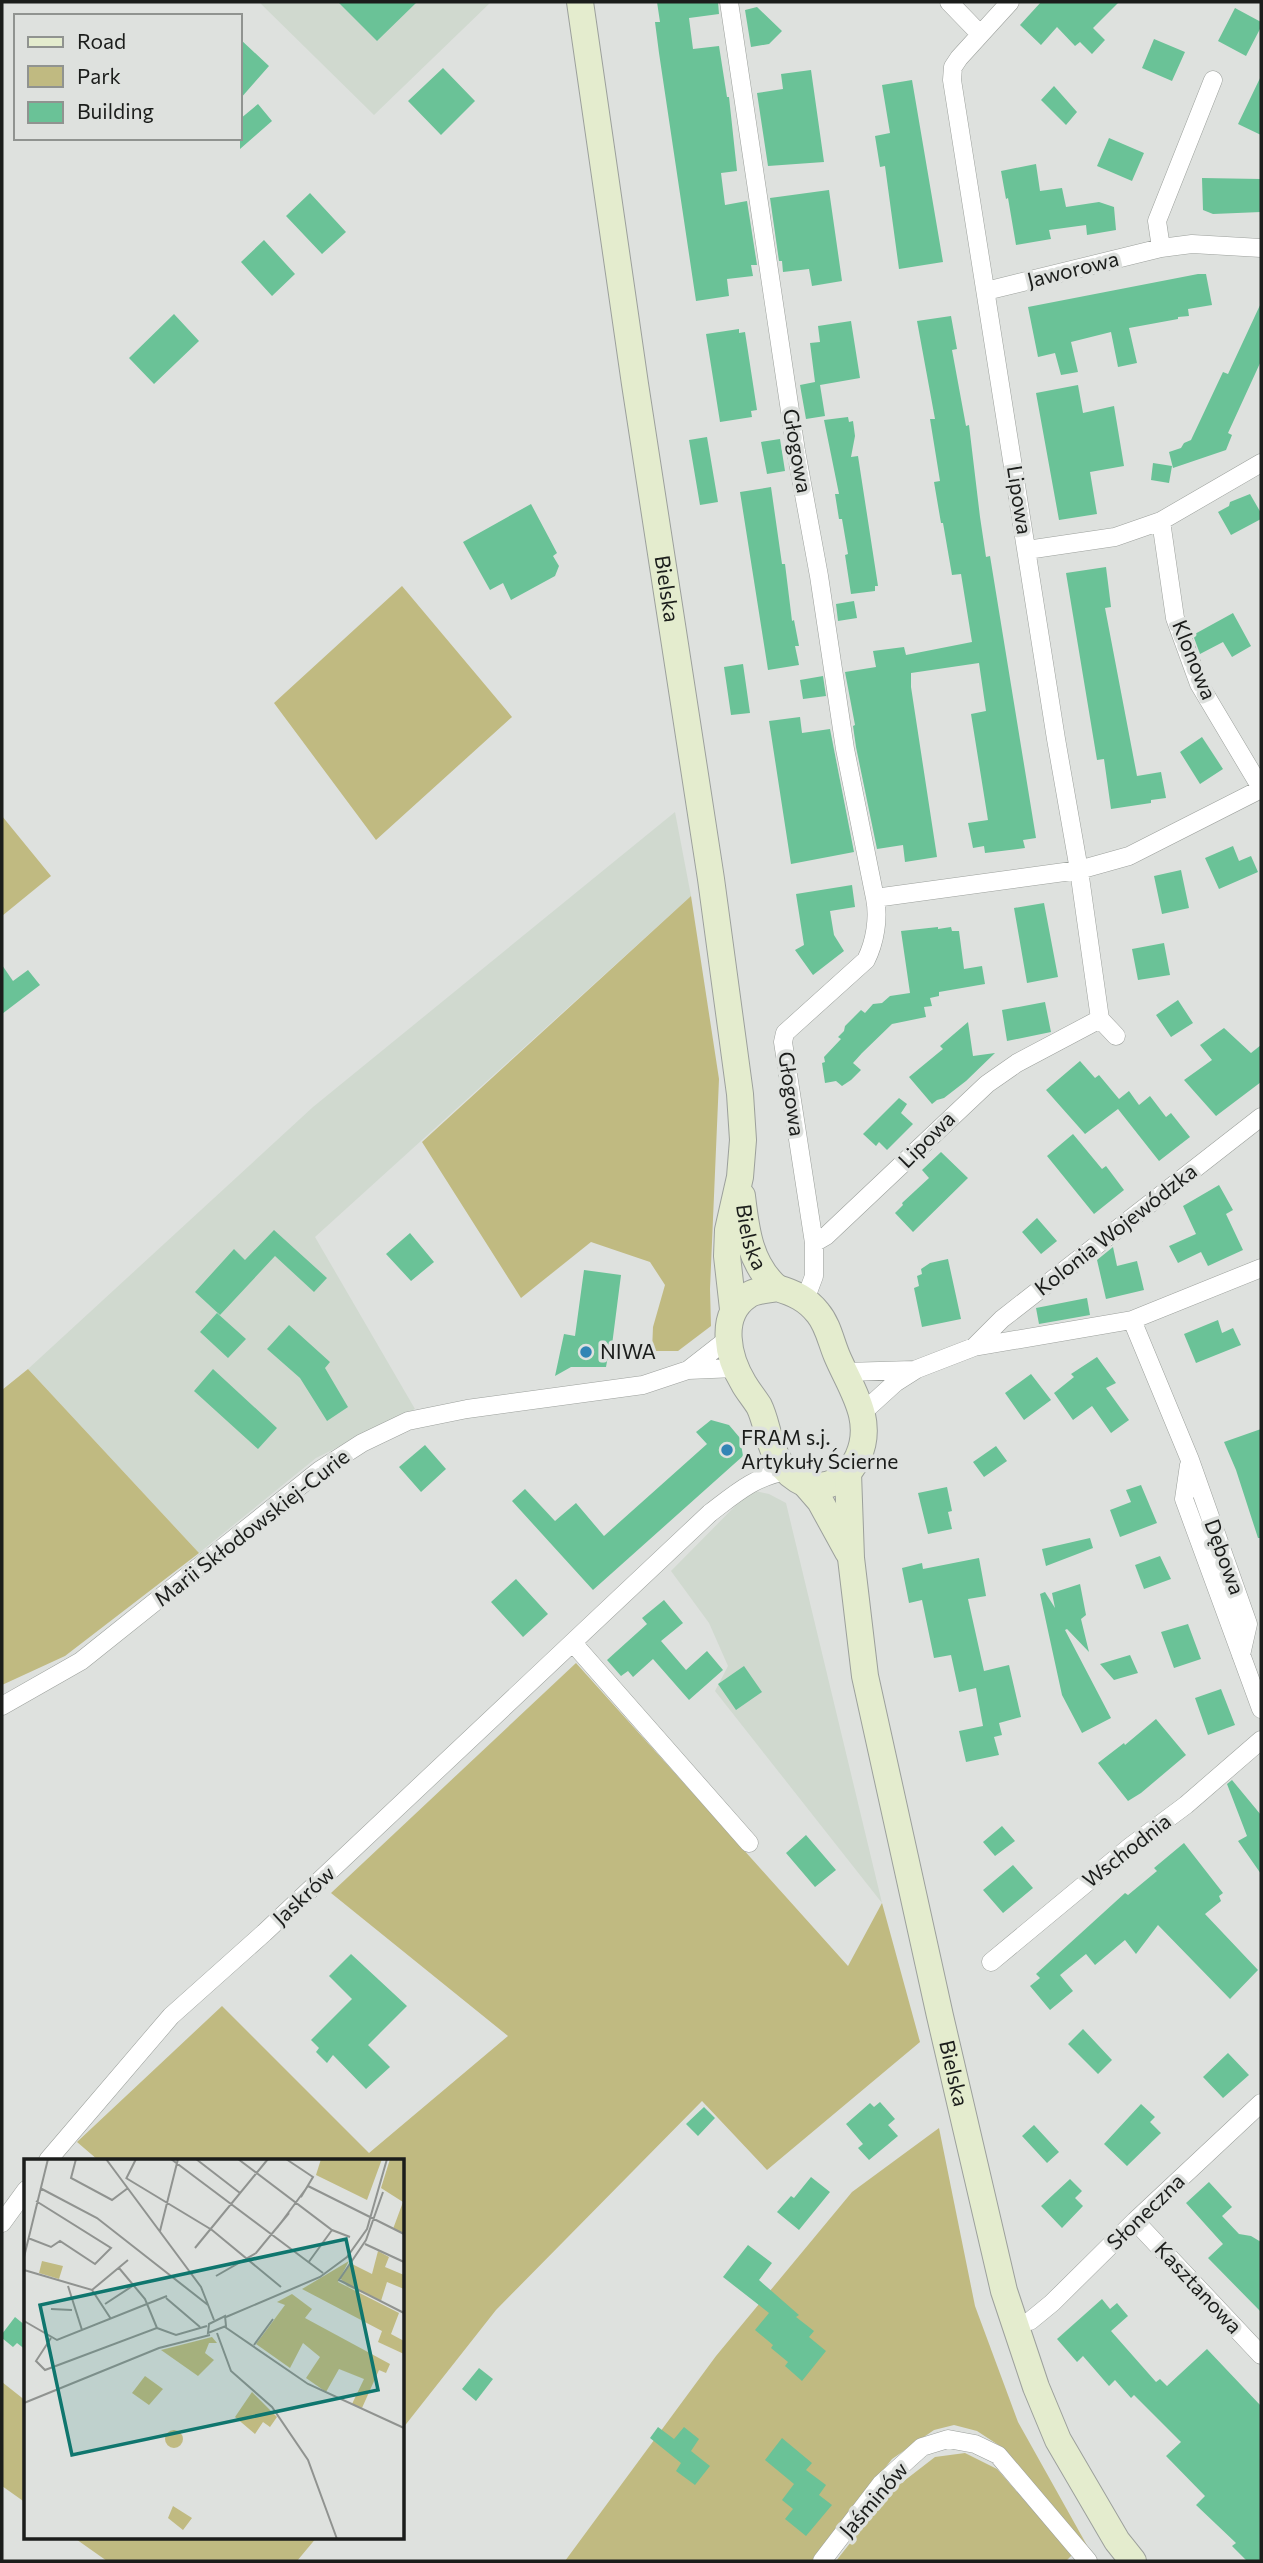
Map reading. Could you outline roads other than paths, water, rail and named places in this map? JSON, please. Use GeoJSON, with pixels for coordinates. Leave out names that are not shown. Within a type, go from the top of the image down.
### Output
{"type":"FeatureCollection","features":[{"type":"Feature","properties":{"kind":"main road","name":"Bielska"},"geometry":{"type":"LineString","coordinates":[[580,2],[737,1067],[743,1140],[740,1177],[727,1230],[733,1309],[729,1338],[736,1368],[760,1409],[772,1446],[797,1478],[820,1501],[851,1558]]}},
{"type":"Feature","properties":{"kind":"main road","name":"Bielska"},"geometry":{"type":"LineString","coordinates":[[740,1177],[750,1248],[758,1266],[778,1288]]}},
{"type":"Feature","properties":{"kind":"main road"},"geometry":{"type":"LineString","coordinates":[[733,1309],[747,1296],[778,1288],[805,1300],[822,1319],[862,1413],[864,1434],[860,1451],[848,1473],[826,1485],[797,1478]]}},
{"type":"Feature","properties":{"kind":"main road","name":"Bielska"},"geometry":{"type":"LineString","coordinates":[[848,1473],[851,1558],[865,1676],[1004,2291],[1029,2367],[1058,2440],[1117,2541],[1133,2561]]}},
{"type":"Feature","properties":{"kind":"street","name":"Głogowa"},"geometry":{"type":"LineString","coordinates":[[729,2],[796,451],[819,576],[845,750],[877,907],[873,946],[866,960],[785,1033],[783,1042],[814,1243]]}},
{"type":"Feature","properties":{"kind":"street"},"geometry":{"type":"LineString","coordinates":[[949,2],[979,33]]}},
{"type":"Feature","properties":{"kind":"street","name":"Lipowa"},"geometry":{"type":"LineString","coordinates":[[814,1243],[846,1218],[987,1083],[1017,1063],[1100,1019],[1079,870],[952,80],[953,67],[979,33],[1010,2]]}},
{"type":"Feature","properties":{"kind":"street"},"geometry":{"type":"LineString","coordinates":[[1161,248],[1157,221],[1213,80]]}},
{"type":"Feature","properties":{"kind":"street","name":"Jaworowa"},"geometry":{"type":"LineString","coordinates":[[986,291],[1161,248],[1192,244],[1261,248]]}},
{"type":"Feature","properties":{"kind":"street"},"geometry":{"type":"LineString","coordinates":[[1027,550],[1115,537],[1161,521],[1261,463]]}},
{"type":"Feature","properties":{"kind":"street","name":"Klonowa"},"geometry":{"type":"LineString","coordinates":[[1079,870],[1129,856],[1261,788],[1199,684],[1175,618],[1161,521]]}},
{"type":"Feature","properties":{"kind":"street"},"geometry":{"type":"LineString","coordinates":[[875,898],[1079,870]]}},
{"type":"Feature","properties":{"kind":"street"},"geometry":{"type":"LineString","coordinates":[[1100,1019],[1116,1036]]}},
{"type":"Feature","properties":{"kind":"street","name":"Kolonia Wojewódzka"},"geometry":{"type":"LineString","coordinates":[[974,1347],[1002,1319],[1261,1117]]}},
{"type":"Feature","properties":{"kind":"street"},"geometry":{"type":"LineString","coordinates":[[805,1300],[814,1276],[814,1243]]}},
{"type":"Feature","properties":{"kind":"street"},"geometry":{"type":"LineString","coordinates":[[862,1413],[895,1383],[917,1369],[974,1347],[1132,1320],[1261,1268]]}},
{"type":"Feature","properties":{"kind":"street","name":"Dębowa"},"geometry":{"type":"LineString","coordinates":[[1132,1320],[1190,1461],[1248,1624],[1241,1655],[1261,1709]]}},
{"type":"Feature","properties":{"kind":"street","name":"Marii Skłodowskiej-Curie"},"geometry":{"type":"LineString","coordinates":[[688,1370],[729,1338]]}},
{"type":"Feature","properties":{"kind":"street","name":"Marii Skłodowskiej-Curie"},"geometry":{"type":"LineString","coordinates":[[2,1706],[81,1661],[320,1470],[362,1443],[408,1421],[467,1409],[643,1385],[688,1370],[736,1368]]}},
{"type":"Feature","properties":{"kind":"street"},"geometry":{"type":"LineString","coordinates":[[845,1372],[917,1369]]}},
{"type":"Feature","properties":{"kind":"street","name":"Jaskrów"},"geometry":{"type":"LineString","coordinates":[[751,1481],[772,1446]]}},
{"type":"Feature","properties":{"kind":"street","name":"Jaskrów"},"geometry":{"type":"LineString","coordinates":[[50,2159],[171,2016],[264,1933],[710,1513],[751,1481],[764,1476],[797,1478]]}},
{"type":"Feature","properties":{"kind":"street"},"geometry":{"type":"LineString","coordinates":[[573,1643],[750,1843]]}},
{"type":"Feature","properties":{"kind":"street","name":"Wschodnia"},"geometry":{"type":"LineString","coordinates":[[991,1962],[1131,1846],[1186,1805],[1261,1740]]}},
{"type":"Feature","properties":{"kind":"street","name":"Słoneczna"},"geometry":{"type":"LineString","coordinates":[[1030,2322],[1261,2103]]}},
{"type":"Feature","properties":{"kind":"street"},"geometry":{"type":"LineString","coordinates":[[2,2223],[24,2193]]}},
{"type":"Feature","properties":{"kind":"street","name":"Kasztanowa"},"geometry":{"type":"LineString","coordinates":[[1135,2221],[1261,2356]]}},
{"type":"Feature","properties":{"kind":"street","name":"Jaśminów"},"geometry":{"type":"LineString","coordinates":[[822,2561],[881,2484],[922,2447],[948,2439],[975,2444],[998,2455],[1088,2561]]}},
{"type":"Feature","properties":{"kind":"place","name":"NIWA"},"geometry":{"type":"Point","coordinates":[586,1352]}},
{"type":"Feature","properties":{"kind":"place","name":"FRAM s.j. Artykuły Ścierne"},"geometry":{"type":"Point","coordinates":[727,1450]}}]}
